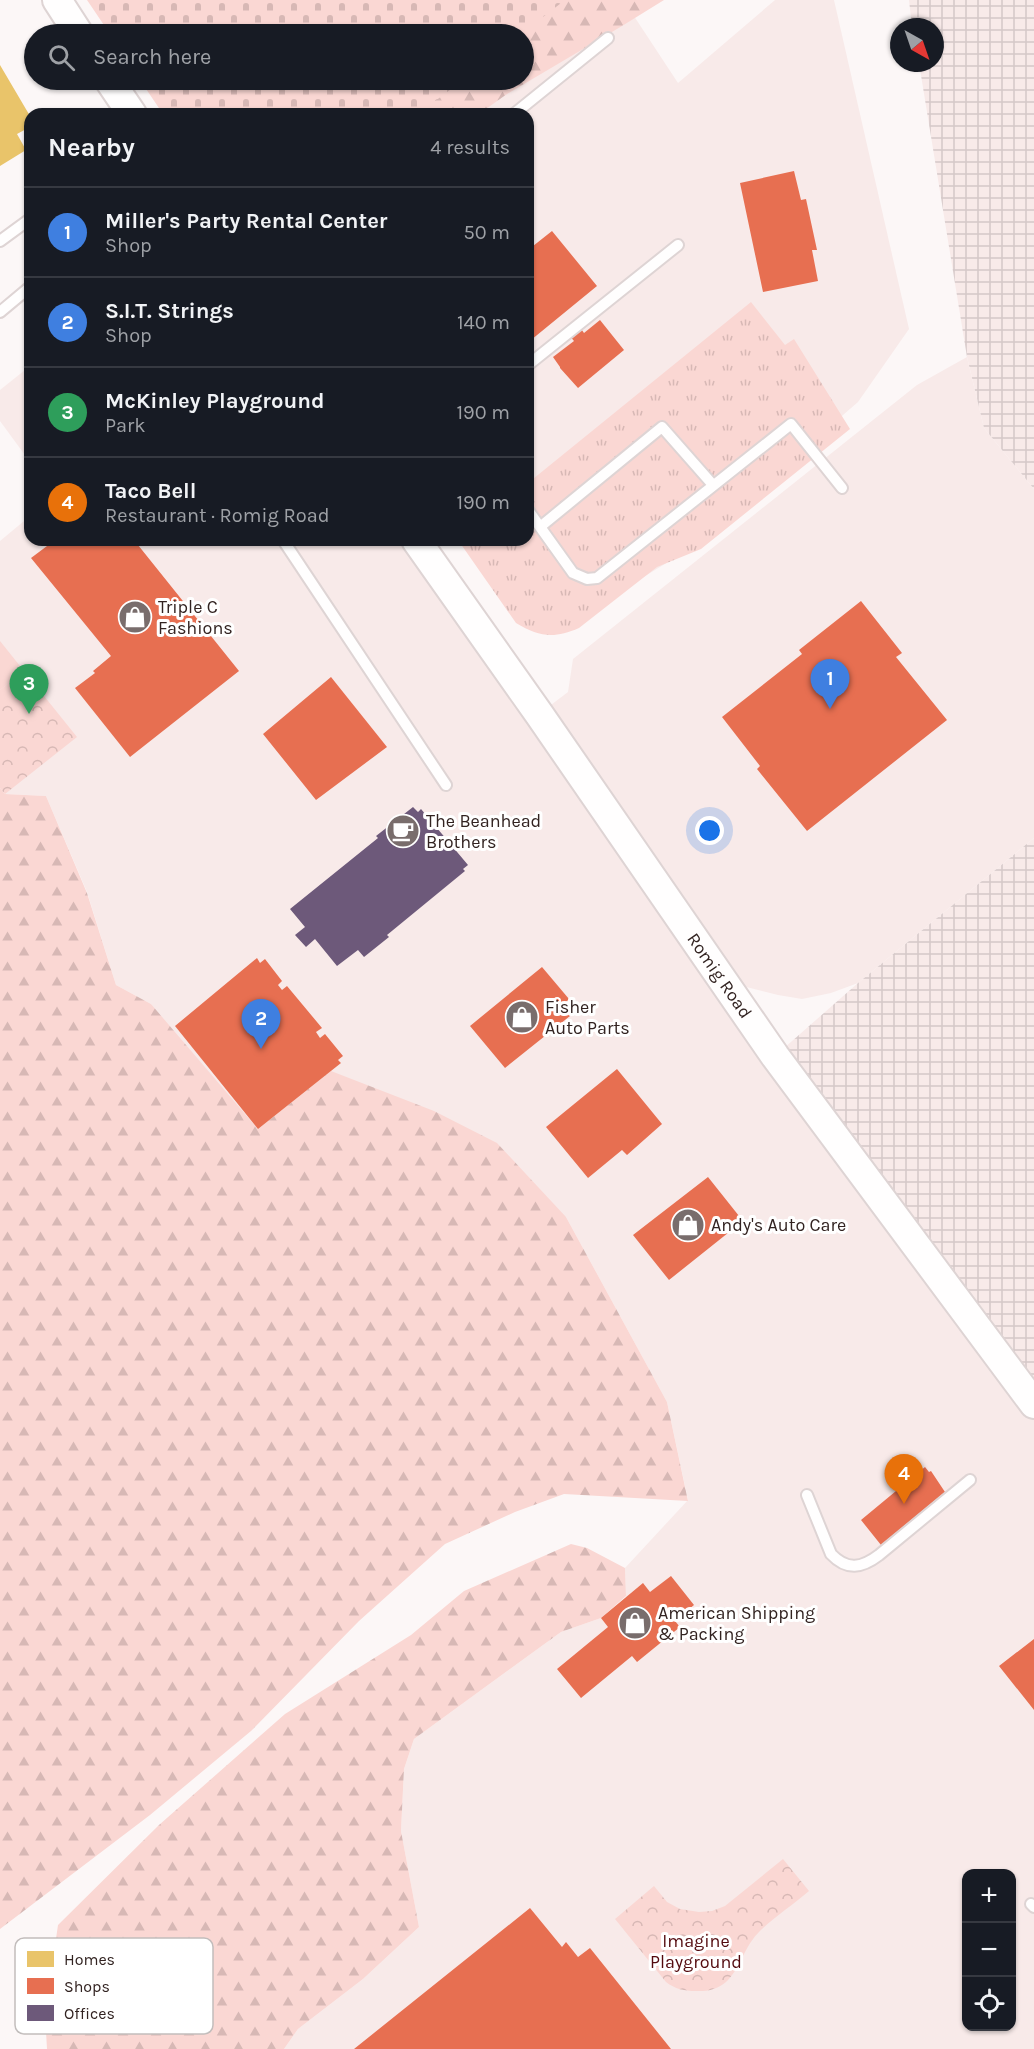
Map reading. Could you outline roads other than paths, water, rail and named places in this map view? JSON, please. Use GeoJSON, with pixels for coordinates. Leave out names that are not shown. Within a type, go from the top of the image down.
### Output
{"type":"FeatureCollection","features":[{"type":"Feature","properties":{"kind":"street"},"geometry":{"type":"LineString","coordinates":[[57,0],[73,24]]}},
{"type":"Feature","properties":{"kind":"street"},"geometry":{"type":"LineString","coordinates":[[116,90],[128,108]]}},
{"type":"Feature","properties":{"kind":"street","name":"Romig Road"},"geometry":{"type":"LineString","coordinates":[[420,546],[775,1056],[1034,1404]]}},
{"type":"Feature","properties":{"kind":"lane"},"geometry":{"type":"LineString","coordinates":[[521,108],[608,38]]}},
{"type":"Feature","properties":{"kind":"lane"},"geometry":{"type":"LineString","coordinates":[[0,241],[24,223]]}},
{"type":"Feature","properties":{"kind":"lane"},"geometry":{"type":"LineString","coordinates":[[534,361],[678,245]]}},
{"type":"Feature","properties":{"kind":"lane"},"geometry":{"type":"LineString","coordinates":[[0,312],[24,292]]}},
{"type":"Feature","properties":{"kind":"lane"},"geometry":{"type":"LineString","coordinates":[[534,518],[573,573],[587,579],[597,578],[790,424],[842,488]]}},
{"type":"Feature","properties":{"kind":"lane"},"geometry":{"type":"LineString","coordinates":[[540,527],[662,427],[713,485]]}},
{"type":"Feature","properties":{"kind":"lane"},"geometry":{"type":"LineString","coordinates":[[286,546],[446,785]]}},
{"type":"Feature","properties":{"kind":"lane"},"geometry":{"type":"LineString","coordinates":[[807,1495],[831,1554],[845,1564],[861,1565],[879,1555],[970,1480]]}},
{"type":"Feature","properties":{"kind":"place","name":"Triple C Fashions"},"geometry":{"type":"Point","coordinates":[135,617]}},
{"type":"Feature","properties":{"kind":"place","name":"Miller's Party Rental Center"},"geometry":{"type":"Point","coordinates":[830,709]}},
{"type":"Feature","properties":{"kind":"place","name":"McKinley Playground"},"geometry":{"type":"Point","coordinates":[29,714]}},
{"type":"Feature","properties":{"kind":"place","name":"The Beanhead Brothers"},"geometry":{"type":"Point","coordinates":[403,831]}},
{"type":"Feature","properties":{"kind":"place","name":"Fisher Auto Parts"},"geometry":{"type":"Point","coordinates":[522,1017]}},
{"type":"Feature","properties":{"kind":"place","name":"S.I.T. Strings"},"geometry":{"type":"Point","coordinates":[261,1049]}},
{"type":"Feature","properties":{"kind":"place","name":"Andy's Auto Care"},"geometry":{"type":"Point","coordinates":[688,1225]}},
{"type":"Feature","properties":{"kind":"place","name":"Taco Bell"},"geometry":{"type":"Point","coordinates":[904,1504]}},
{"type":"Feature","properties":{"kind":"place","name":"American Shipping & Packing"},"geometry":{"type":"Point","coordinates":[635,1623]}},
{"type":"Feature","properties":{"kind":"park label","name":"Imagine Playground"},"geometry":{"type":"Point","coordinates":[696,1951]}}]}
